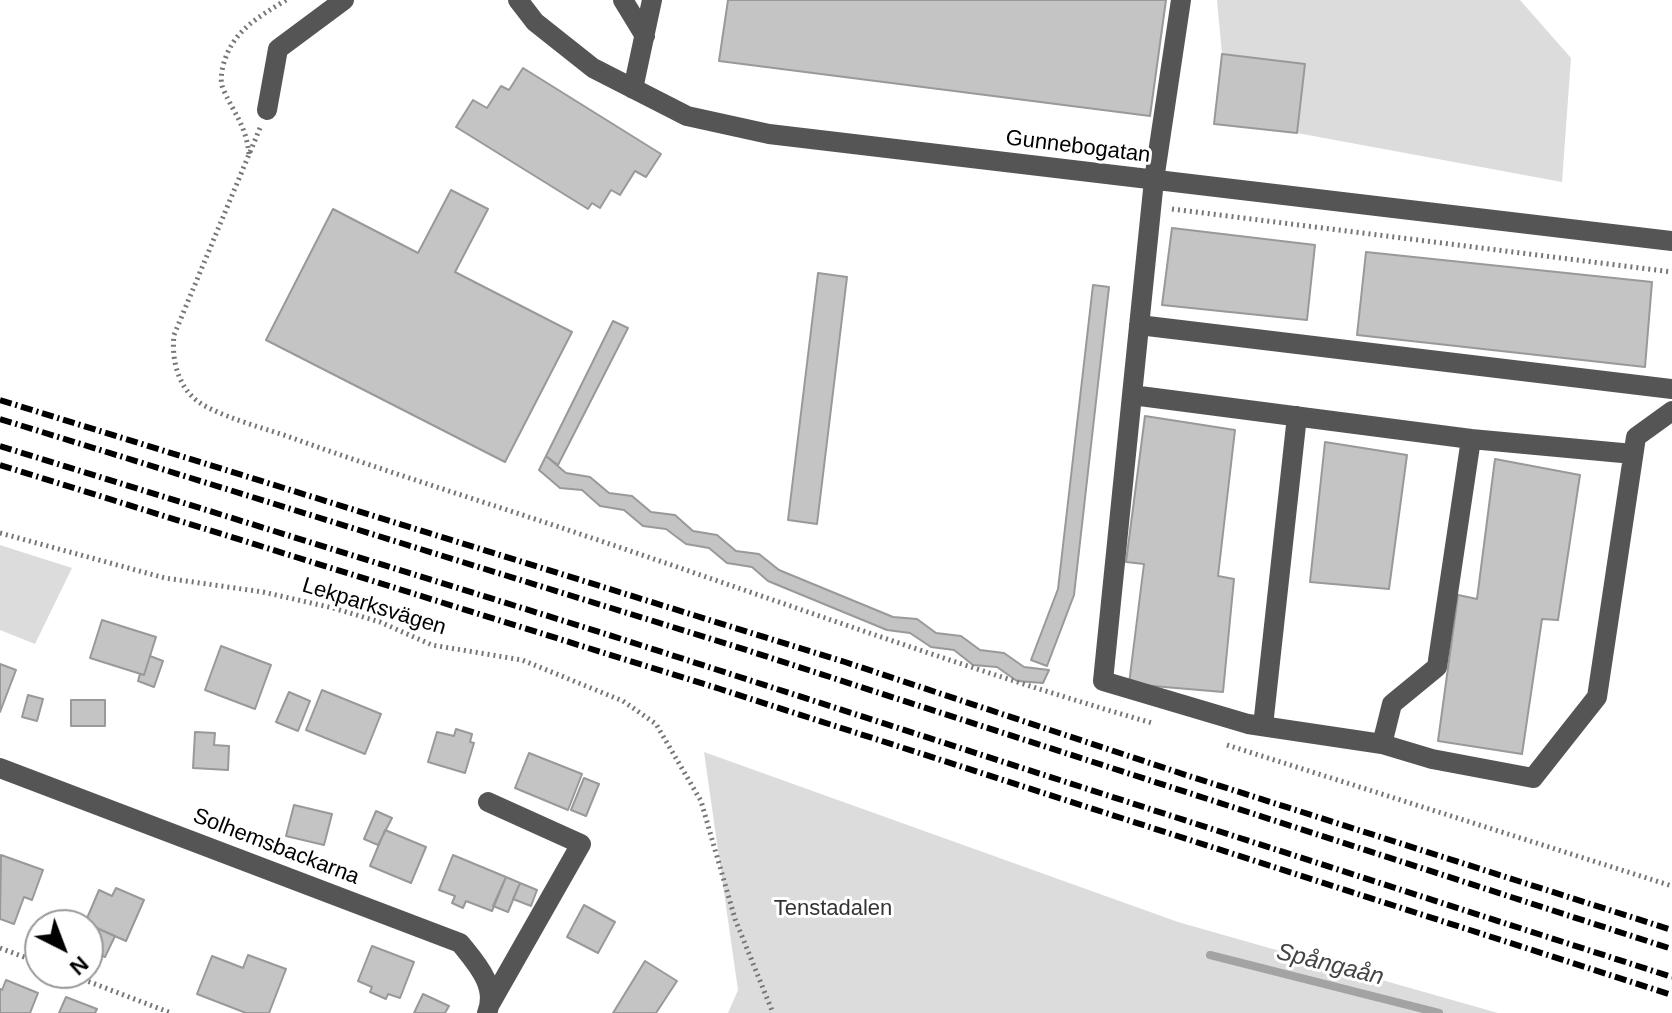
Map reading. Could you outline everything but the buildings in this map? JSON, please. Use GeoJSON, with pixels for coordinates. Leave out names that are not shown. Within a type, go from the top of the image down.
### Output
{"type":"FeatureCollection","features":[{"type":"Feature","properties":{"kind":"street"},"geometry":{"type":"LineString","coordinates":[[267,110],[278,49],[344,0]]}},
{"type":"Feature","properties":{"kind":"street","name":"Gunnebogatan"},"geometry":{"type":"LineString","coordinates":[[518,0],[535,22],[593,68],[687,116],[769,134],[1672,241]]}},
{"type":"Feature","properties":{"kind":"street"},"geometry":{"type":"LineString","coordinates":[[623,0],[645,36]]}},
{"type":"Feature","properties":{"kind":"street"},"geometry":{"type":"LineString","coordinates":[[633,89],[652,0]]}},
{"type":"Feature","properties":{"kind":"street"},"geometry":{"type":"LineString","coordinates":[[1181,0],[1154,180],[1103,681],[1263,726],[1382,744],[1432,759],[1533,778],[1597,697],[1636,437],[1672,411]]}},
{"type":"Feature","properties":{"kind":"street"},"geometry":{"type":"LineString","coordinates":[[1139,325],[1672,389]]}},
{"type":"Feature","properties":{"kind":"street"},"geometry":{"type":"LineString","coordinates":[[1132,395],[1471,439],[1633,454]]}},
{"type":"Feature","properties":{"kind":"street"},"geometry":{"type":"LineString","coordinates":[[1263,726],[1297,416]]}},
{"type":"Feature","properties":{"kind":"street"},"geometry":{"type":"LineString","coordinates":[[1382,744],[1392,704],[1437,667],[1471,439]]}},
{"type":"Feature","properties":{"kind":"street","name":"Solhemsbackarna"},"geometry":{"type":"LineString","coordinates":[[0,768],[460,943],[485,973],[488,1008]]}},
{"type":"Feature","properties":{"kind":"street"},"geometry":{"type":"LineString","coordinates":[[488,802],[581,844],[488,1008]]}},
{"type":"Feature","properties":{"kind":"path"},"geometry":{"type":"LineString","coordinates":[[250,155],[247,133],[223,89],[221,77],[224,62],[230,46],[244,27],[286,0]]}},
{"type":"Feature","properties":{"kind":"path"},"geometry":{"type":"LineString","coordinates":[[267,110],[174,335],[174,362],[187,392],[206,407],[923,653],[1043,692],[1158,724]]}},
{"type":"Feature","properties":{"kind":"path","name":"Lekparksvägen"},"geometry":{"type":"LineString","coordinates":[[0,533],[165,578],[263,592],[333,608],[380,622],[432,645],[522,660],[623,701],[656,724],[701,801],[735,919],[773,1013]]}},
{"type":"Feature","properties":{"kind":"path"},"geometry":{"type":"LineString","coordinates":[[1216,741],[1672,886]]}},
{"type":"Feature","properties":{"kind":"path"},"geometry":{"type":"LineString","coordinates":[[0,948],[24,957]]}},
{"type":"Feature","properties":{"kind":"path"},"geometry":{"type":"LineString","coordinates":[[104,987],[171,1013]]}},
{"type":"Feature","properties":{"kind":"green space"},"geometry":{"type":"Polygon","coordinates":[[[1217,0],[1520,0],[1571,58],[1562,182],[1297,133],[1305,64],[1222,54],[1217,0]]]}},
{"type":"Feature","properties":{"kind":"green space"},"geometry":{"type":"Polygon","coordinates":[[[0,545],[72,568],[35,644],[0,630],[0,545]]]}},
{"type":"Feature","properties":{"kind":"green space","name":"Tenstadalen"},"geometry":{"type":"Polygon","coordinates":[[[704,752],[1178,922],[1498,1013],[728,1013],[738,990],[704,752]]]}},
{"type":"Feature","properties":{"kind":"waterway","name":"Spångaån"},"geometry":{"type":"LineString","coordinates":[[1210,955],[1439,1013]]}},
{"type":"Feature","properties":{"kind":"railway"},"geometry":{"type":"LineString","coordinates":[[0,400],[845,662],[1672,930]]}},
{"type":"Feature","properties":{"kind":"railway"},"geometry":{"type":"LineString","coordinates":[[0,419],[734,646],[1672,949]]}},
{"type":"Feature","properties":{"kind":"railway"},"geometry":{"type":"LineString","coordinates":[[0,446],[606,634],[1672,977]]}},
{"type":"Feature","properties":{"kind":"railway"},"geometry":{"type":"LineString","coordinates":[[0,465],[720,689],[1672,995]]}}]}
